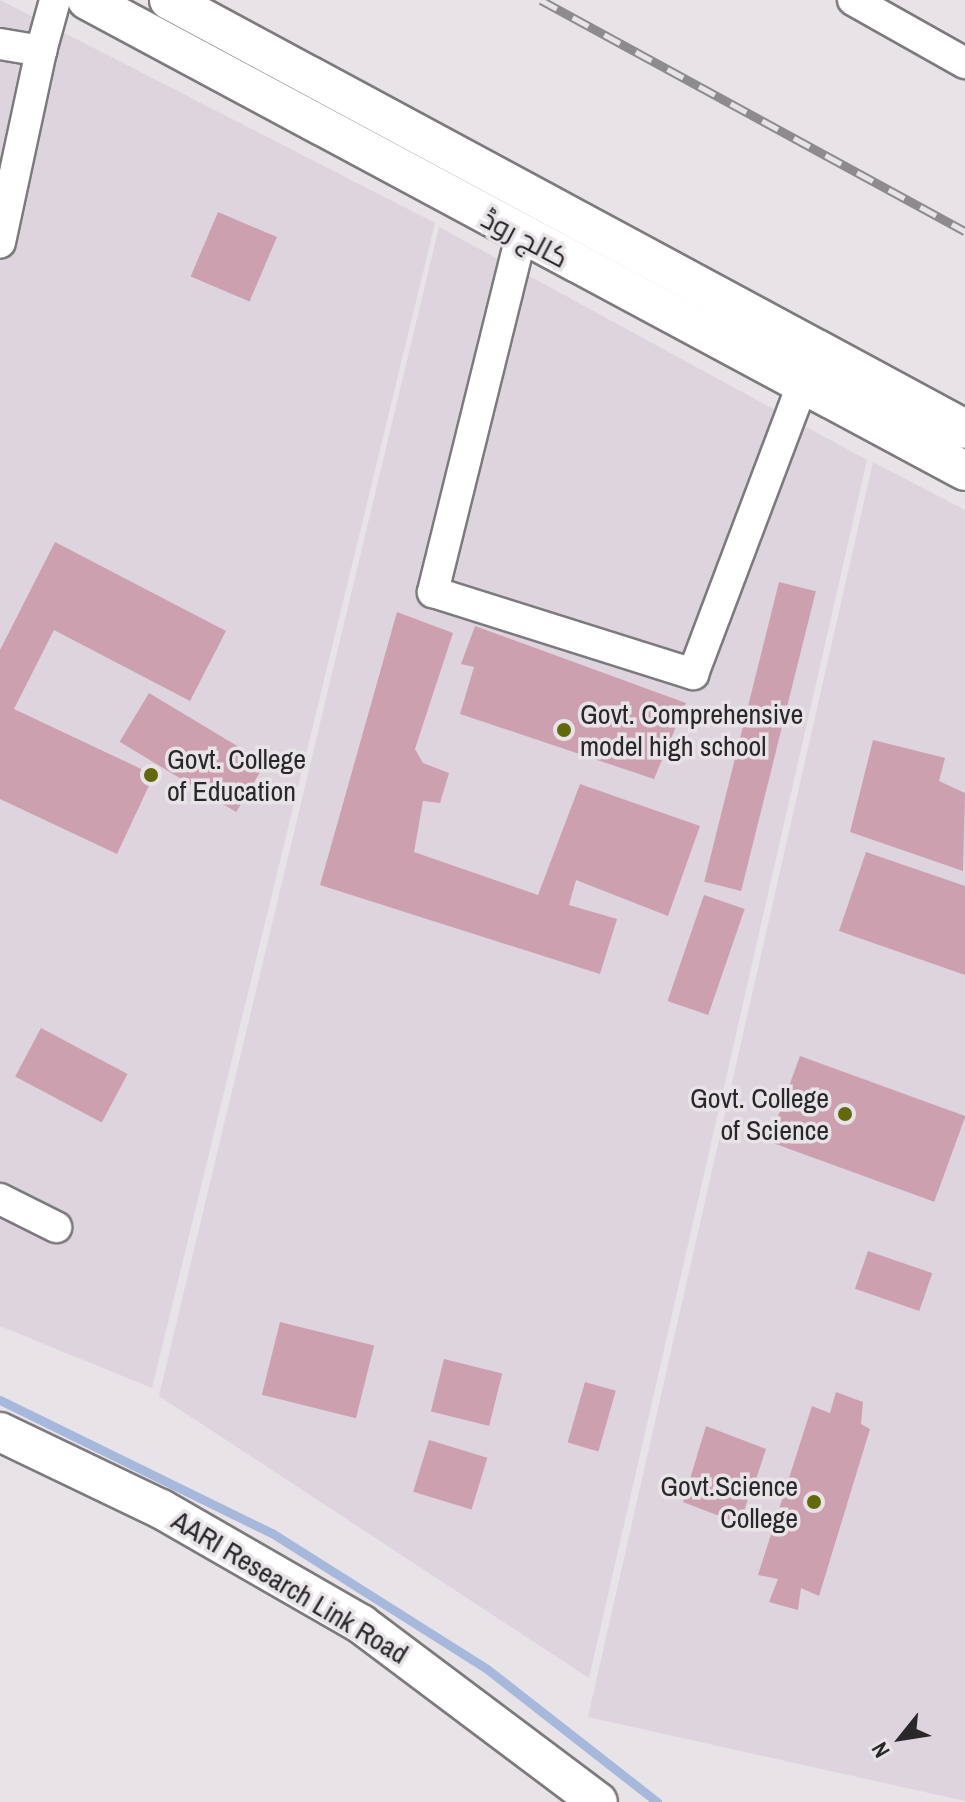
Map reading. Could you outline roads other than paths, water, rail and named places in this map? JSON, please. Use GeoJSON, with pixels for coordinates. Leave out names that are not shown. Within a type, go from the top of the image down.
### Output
{"type":"FeatureCollection","features":[{"type":"Feature","properties":{"kind":"main road","name":"کالج روڈ"},"geometry":{"type":"LineString","coordinates":[[87,0],[521,236],[965,471]]}},
{"type":"Feature","properties":{"kind":"main road","name":"کالج روڈ"},"geometry":{"type":"LineString","coordinates":[[169,0],[965,429]]}},
{"type":"Feature","properties":{"kind":"main road","name":"AARI Research Link Road"},"geometry":{"type":"LineString","coordinates":[[0,1432],[161,1509],[361,1624],[598,1802]]}},
{"type":"Feature","properties":{"kind":"street"},"geometry":{"type":"LineString","coordinates":[[0,243],[55,0]]}},
{"type":"Feature","properties":{"kind":"street"},"geometry":{"type":"LineString","coordinates":[[853,0],[965,63]]}},
{"type":"Feature","properties":{"kind":"street"},"geometry":{"type":"LineString","coordinates":[[0,44],[41,51]]}},
{"type":"Feature","properties":{"kind":"street"},"geometry":{"type":"LineString","coordinates":[[521,236],[433,592],[693,674],[802,385]]}},
{"type":"Feature","properties":{"kind":"street"},"geometry":{"type":"LineString","coordinates":[[0,1199],[56,1227]]}},
{"type":"Feature","properties":{"kind":"waterway"},"geometry":{"type":"LineString","coordinates":[[0,1400],[272,1533],[487,1669],[657,1802]]}},
{"type":"Feature","properties":{"kind":"railway"},"geometry":{"type":"LineString","coordinates":[[541,0],[965,231]]}},
{"type":"Feature","properties":{"kind":"place","name":"Govt. Comprehensive model high school"},"geometry":{"type":"Point","coordinates":[564,730]}},
{"type":"Feature","properties":{"kind":"place","name":"Govt. College of Education"},"geometry":{"type":"Point","coordinates":[151,775]}},
{"type":"Feature","properties":{"kind":"place","name":"Govt. College of Science"},"geometry":{"type":"Point","coordinates":[845,1114]}},
{"type":"Feature","properties":{"kind":"place","name":"Govt.Science College"},"geometry":{"type":"Point","coordinates":[814,1502]}}]}
